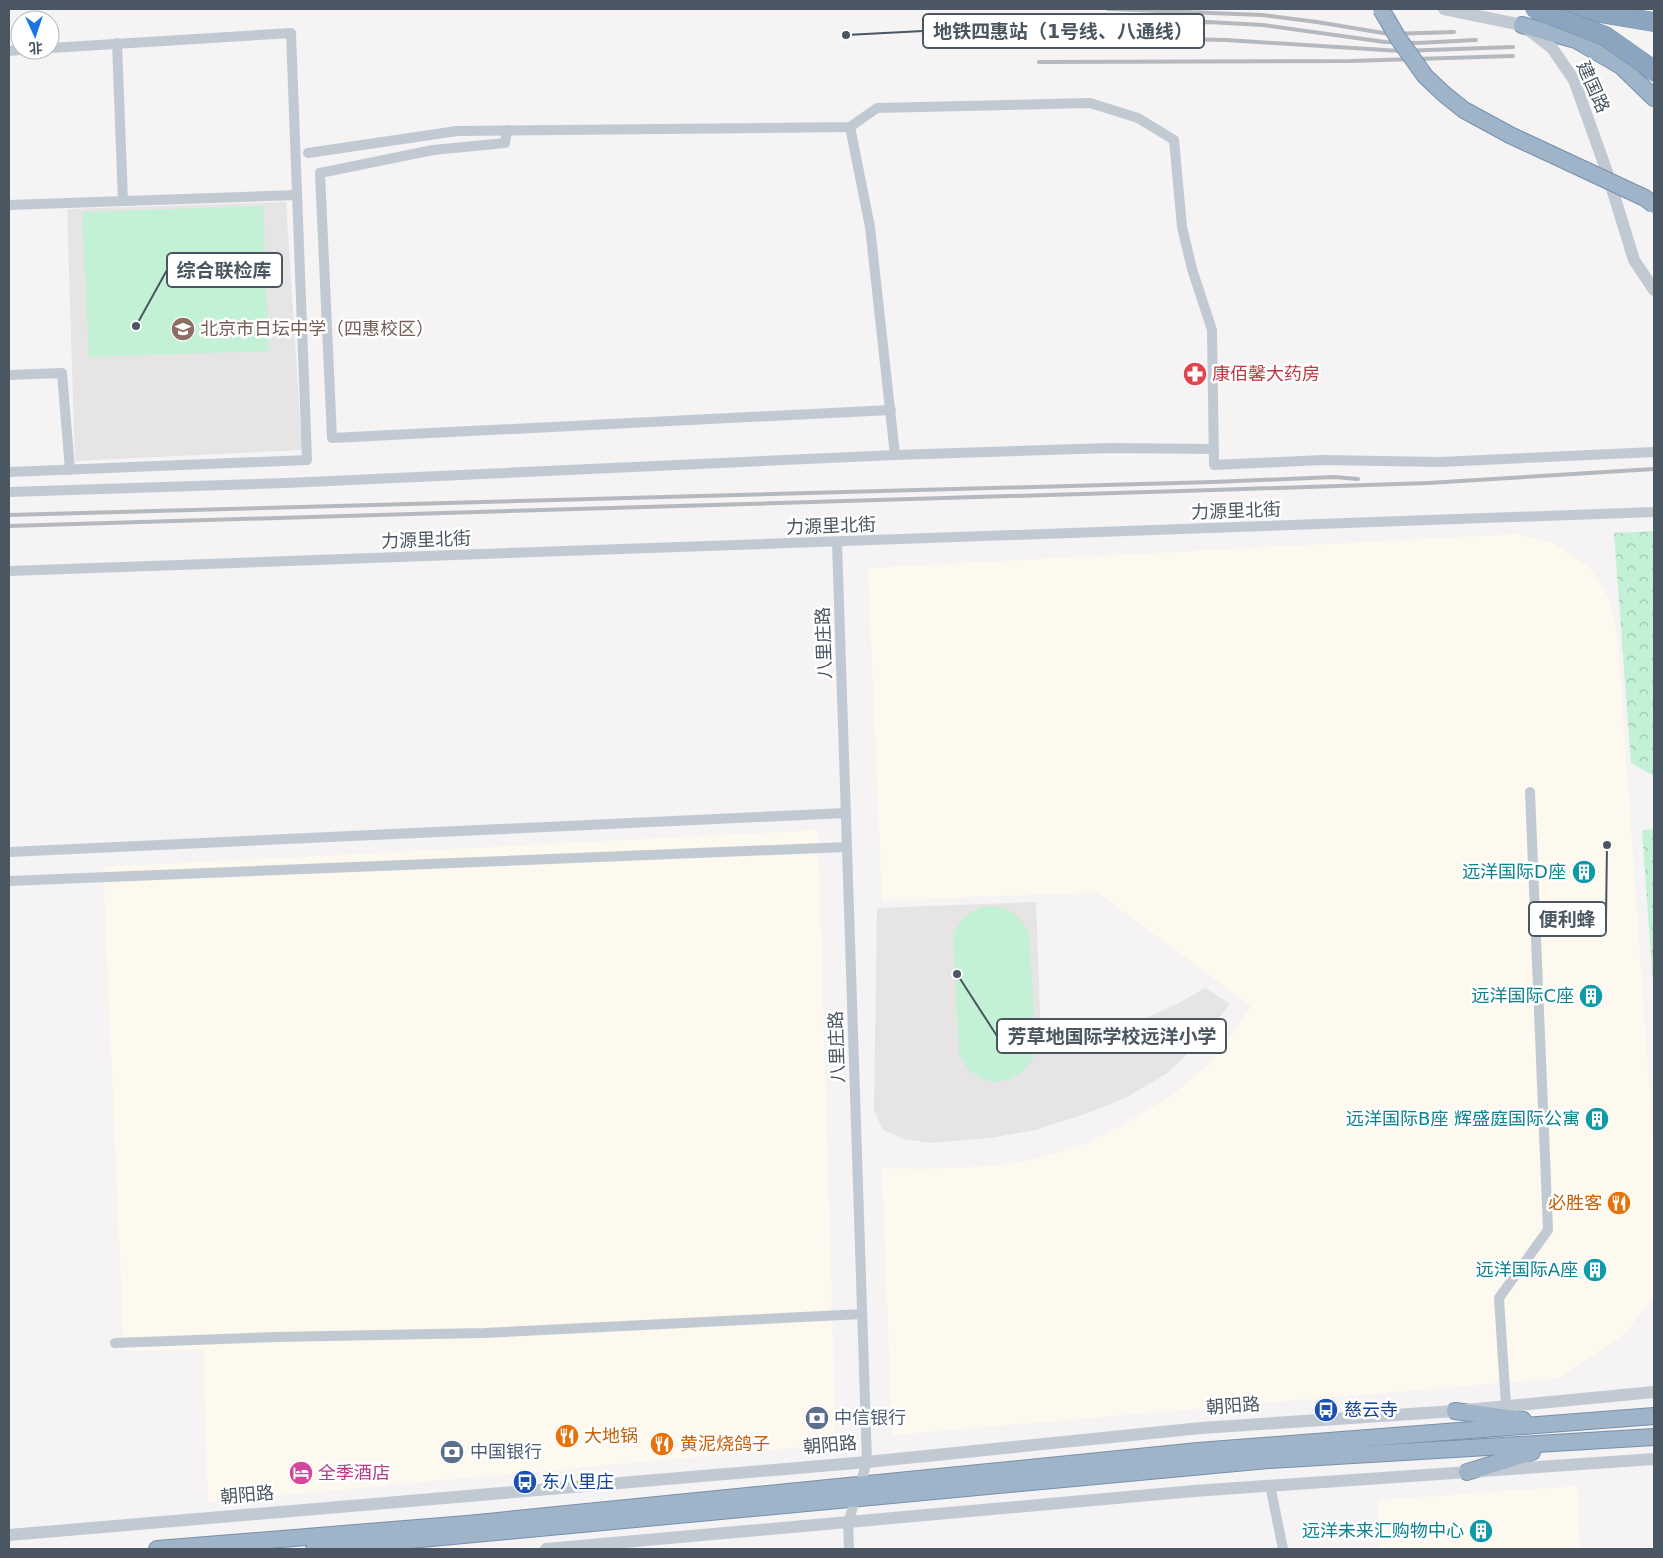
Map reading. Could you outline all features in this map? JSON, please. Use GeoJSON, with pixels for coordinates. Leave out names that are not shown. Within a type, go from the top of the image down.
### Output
{"type":"FeatureCollection","features":[{"type":"Feature","properties":{"kind":"highway"},"geometry":{"type":"LineString","coordinates":[[1381,9],[1398,38],[1425,76],[1464,110],[1510,135],[1645,198],[1654,205]]}},
{"type":"Feature","properties":{"kind":"highway"},"geometry":{"type":"LineString","coordinates":[[1535,9],[1605,36],[1654,72]]}},
{"type":"Feature","properties":{"kind":"highway"},"geometry":{"type":"LineString","coordinates":[[1576,9],[1654,22]]}},
{"type":"Feature","properties":{"kind":"highway"},"geometry":{"type":"LineString","coordinates":[[1522,25],[1576,40],[1621,66],[1654,98]]}},
{"type":"Feature","properties":{"kind":"highway"},"geometry":{"type":"LineString","coordinates":[[1455,1411],[1558,1424]]}},
{"type":"Feature","properties":{"kind":"highway"},"geometry":{"type":"LineString","coordinates":[[314,1549],[858,1491],[1198,1451],[1654,1416]]}},
{"type":"Feature","properties":{"kind":"highway"},"geometry":{"type":"LineString","coordinates":[[157,1549],[858,1491],[1268,1460],[1654,1437]]}},
{"type":"Feature","properties":{"kind":"highway"},"geometry":{"type":"LineString","coordinates":[[1467,1472],[1558,1444]]}},
{"type":"Feature","properties":{"kind":"street","name":"建国路"},"geometry":{"type":"LineString","coordinates":[[1444,9],[1522,25],[1552,48],[1574,80],[1606,168],[1634,260],[1654,290]]}},
{"type":"Feature","properties":{"kind":"street"},"geometry":{"type":"LineString","coordinates":[[9,472],[307,460],[291,33],[60,47]]}},
{"type":"Feature","properties":{"kind":"street"},"geometry":{"type":"LineString","coordinates":[[117,43],[123,201]]}},
{"type":"Feature","properties":{"kind":"street"},"geometry":{"type":"LineString","coordinates":[[308,153],[457,131],[850,127],[877,108],[1090,103],[1138,118],[1174,140],[1182,227],[1192,269],[1212,330],[1214,465],[1324,460],[1440,462],[1654,452]]}},
{"type":"Feature","properties":{"kind":"street"},"geometry":{"type":"LineString","coordinates":[[850,127],[870,227],[895,455]]}},
{"type":"Feature","properties":{"kind":"street"},"geometry":{"type":"LineString","coordinates":[[507,130],[505,143],[433,150],[320,173],[332,438],[891,410]]}},
{"type":"Feature","properties":{"kind":"street"},"geometry":{"type":"LineString","coordinates":[[9,205],[297,195]]}},
{"type":"Feature","properties":{"kind":"street"},"geometry":{"type":"LineString","coordinates":[[9,375],[62,373],[70,470]]}},
{"type":"Feature","properties":{"kind":"street"},"geometry":{"type":"LineString","coordinates":[[9,492],[286,483],[895,455],[1111,448],[1214,449]]}},
{"type":"Feature","properties":{"kind":"street","name":"力源里北街"},"geometry":{"type":"LineString","coordinates":[[9,571],[1654,512]]}},
{"type":"Feature","properties":{"kind":"street","name":"八里庄路"},"geometry":{"type":"LineString","coordinates":[[837,542],[866,1462],[848,1523],[849,1549]]}},
{"type":"Feature","properties":{"kind":"street"},"geometry":{"type":"LineString","coordinates":[[1506,1406],[1499,1298],[1548,1230],[1530,792]]}},
{"type":"Feature","properties":{"kind":"street"},"geometry":{"type":"LineString","coordinates":[[9,852],[845,813]]}},
{"type":"Feature","properties":{"kind":"street"},"geometry":{"type":"LineString","coordinates":[[9,881],[847,847]]}},
{"type":"Feature","properties":{"kind":"street"},"geometry":{"type":"LineString","coordinates":[[115,1344],[484,1333],[862,1314]]}},
{"type":"Feature","properties":{"kind":"street","name":"朝阳路"},"geometry":{"type":"LineString","coordinates":[[9,1535],[866,1462],[1201,1428],[1455,1411],[1654,1392]]}},
{"type":"Feature","properties":{"kind":"street"},"geometry":{"type":"LineString","coordinates":[[546,1549],[1270,1486],[1654,1459]]}},
{"type":"Feature","properties":{"kind":"street"},"geometry":{"type":"LineString","coordinates":[[1270,1486],[1283,1549]]}},
{"type":"Feature","properties":{"kind":"shaded area","name":"北京市日坛中学（四惠校区）"},"geometry":{"type":"Polygon","coordinates":[[[286,202],[302,450],[75,461],[67,209],[286,202]]]}},
{"type":"Feature","properties":{"kind":"shaded area"},"geometry":{"type":"Polygon","coordinates":[[[1517,534],[1553,543],[1591,568],[1610,601],[1618,641],[1654,1154],[1654,1297],[1623,1336],[1559,1378],[892,1435],[882,1168],[919,1169],[993,1166],[1039,1158],[1088,1143],[1172,1095],[1211,1062],[1251,1006],[1097,892],[882,901],[868,568],[1517,534]]]}},
{"type":"Feature","properties":{"kind":"shaded area"},"geometry":{"type":"Polygon","coordinates":[[[818,830],[836,1444],[208,1502],[203,1349],[124,1351],[103,867],[818,830]]]}},
{"type":"Feature","properties":{"kind":"shaded area"},"geometry":{"type":"Polygon","coordinates":[[[1036,902],[1041,1039],[1108,1031],[1144,1019],[1179,1003],[1205,988],[1230,1004],[1196,1046],[1166,1074],[1127,1097],[1091,1112],[1035,1130],[990,1138],[932,1143],[903,1139],[882,1129],[874,1110],[877,908],[1036,902]]]}},
{"type":"Feature","properties":{"kind":"shaded area","name":"远洋未来汇购物中心"},"geometry":{"type":"Polygon","coordinates":[[[1577,1486],[1580,1549],[1380,1549],[1378,1500],[1577,1486]]]}},
{"type":"Feature","properties":{"kind":"green space"},"geometry":{"type":"Polygon","coordinates":[[[263,206],[269,351],[89,357],[82,212],[263,206]]]}},
{"type":"Feature","properties":{"kind":"green space"},"geometry":{"type":"Polygon","coordinates":[[[1654,531],[1654,776],[1631,763],[1614,533],[1654,531]]]}},
{"type":"Feature","properties":{"kind":"green space"},"geometry":{"type":"Polygon","coordinates":[[[1654,829],[1654,999],[1642,830],[1654,829]]]}},
{"type":"Feature","properties":{"kind":"green space"},"geometry":{"type":"Polygon","coordinates":[[[995,906],[1013,913],[1022,921],[1029,933],[1036,1051],[1029,1064],[1020,1073],[998,1082],[986,1080],[976,1075],[966,1066],[959,1053],[953,938],[958,926],[965,917],[975,910],[995,906]]]}},
{"type":"Feature","properties":{"kind":"railway"},"geometry":{"type":"LineString","coordinates":[[1108,9],[1262,15],[1389,34],[1454,32]]}},
{"type":"Feature","properties":{"kind":"railway"},"geometry":{"type":"LineString","coordinates":[[1038,28],[1092,24],[1208,22],[1263,25],[1385,42],[1417,43],[1476,40]]}},
{"type":"Feature","properties":{"kind":"railway"},"geometry":{"type":"LineString","coordinates":[[1034,36],[1226,40],[1400,51],[1513,47]]}},
{"type":"Feature","properties":{"kind":"railway"},"geometry":{"type":"LineString","coordinates":[[1039,62],[1350,61],[1513,56]]}},
{"type":"Feature","properties":{"kind":"railway"},"geometry":{"type":"LineString","coordinates":[[9,526],[1428,483],[1654,469]]}},
{"type":"Feature","properties":{"kind":"railway"},"geometry":{"type":"LineString","coordinates":[[9,515],[1213,482],[1334,477],[1358,479]]}},
{"type":"Feature","properties":{"kind":"place","name":"地铁四惠站（1号线、八通线）"},"geometry":{"type":"Point","coordinates":[846,35]}},
{"type":"Feature","properties":{"kind":"place","name":"综合联检库"},"geometry":{"type":"Point","coordinates":[136,326]}},
{"type":"Feature","properties":{"kind":"place","name":"北京市日坛中学（四惠校区）"},"geometry":{"type":"Point","coordinates":[183,329]}},
{"type":"Feature","properties":{"kind":"place","name":"康佰馨大药房"},"geometry":{"type":"Point","coordinates":[1195,374]}},
{"type":"Feature","properties":{"kind":"place","name":"便利蜂"},"geometry":{"type":"Point","coordinates":[1607,845]}},
{"type":"Feature","properties":{"kind":"place","name":"远洋国际D座"},"geometry":{"type":"Point","coordinates":[1584,872]}},
{"type":"Feature","properties":{"kind":"place","name":"芳草地国际学校远洋小学"},"geometry":{"type":"Point","coordinates":[957,974]}},
{"type":"Feature","properties":{"kind":"place","name":"远洋国际C座"},"geometry":{"type":"Point","coordinates":[1591,996]}},
{"type":"Feature","properties":{"kind":"place","name":"远洋国际B座 辉盛庭国际公寓"},"geometry":{"type":"Point","coordinates":[1597,1119]}},
{"type":"Feature","properties":{"kind":"place","name":"必胜客"},"geometry":{"type":"Point","coordinates":[1619,1203]}},
{"type":"Feature","properties":{"kind":"place","name":"远洋国际A座"},"geometry":{"type":"Point","coordinates":[1595,1270]}},
{"type":"Feature","properties":{"kind":"place","name":"慈云寺"},"geometry":{"type":"Point","coordinates":[1326,1410]}},
{"type":"Feature","properties":{"kind":"place","name":"中信银行"},"geometry":{"type":"Point","coordinates":[817,1418]}},
{"type":"Feature","properties":{"kind":"place","name":"大地锅"},"geometry":{"type":"Point","coordinates":[567,1436]}},
{"type":"Feature","properties":{"kind":"place","name":"黄泥烧鸽子"},"geometry":{"type":"Point","coordinates":[662,1444]}},
{"type":"Feature","properties":{"kind":"place","name":"中国银行"},"geometry":{"type":"Point","coordinates":[452,1452]}},
{"type":"Feature","properties":{"kind":"place","name":"全季酒店"},"geometry":{"type":"Point","coordinates":[301,1473]}},
{"type":"Feature","properties":{"kind":"place","name":"东八里庄"},"geometry":{"type":"Point","coordinates":[525,1482]}},
{"type":"Feature","properties":{"kind":"place","name":"远洋未来汇购物中心"},"geometry":{"type":"Point","coordinates":[1481,1531]}}]}
